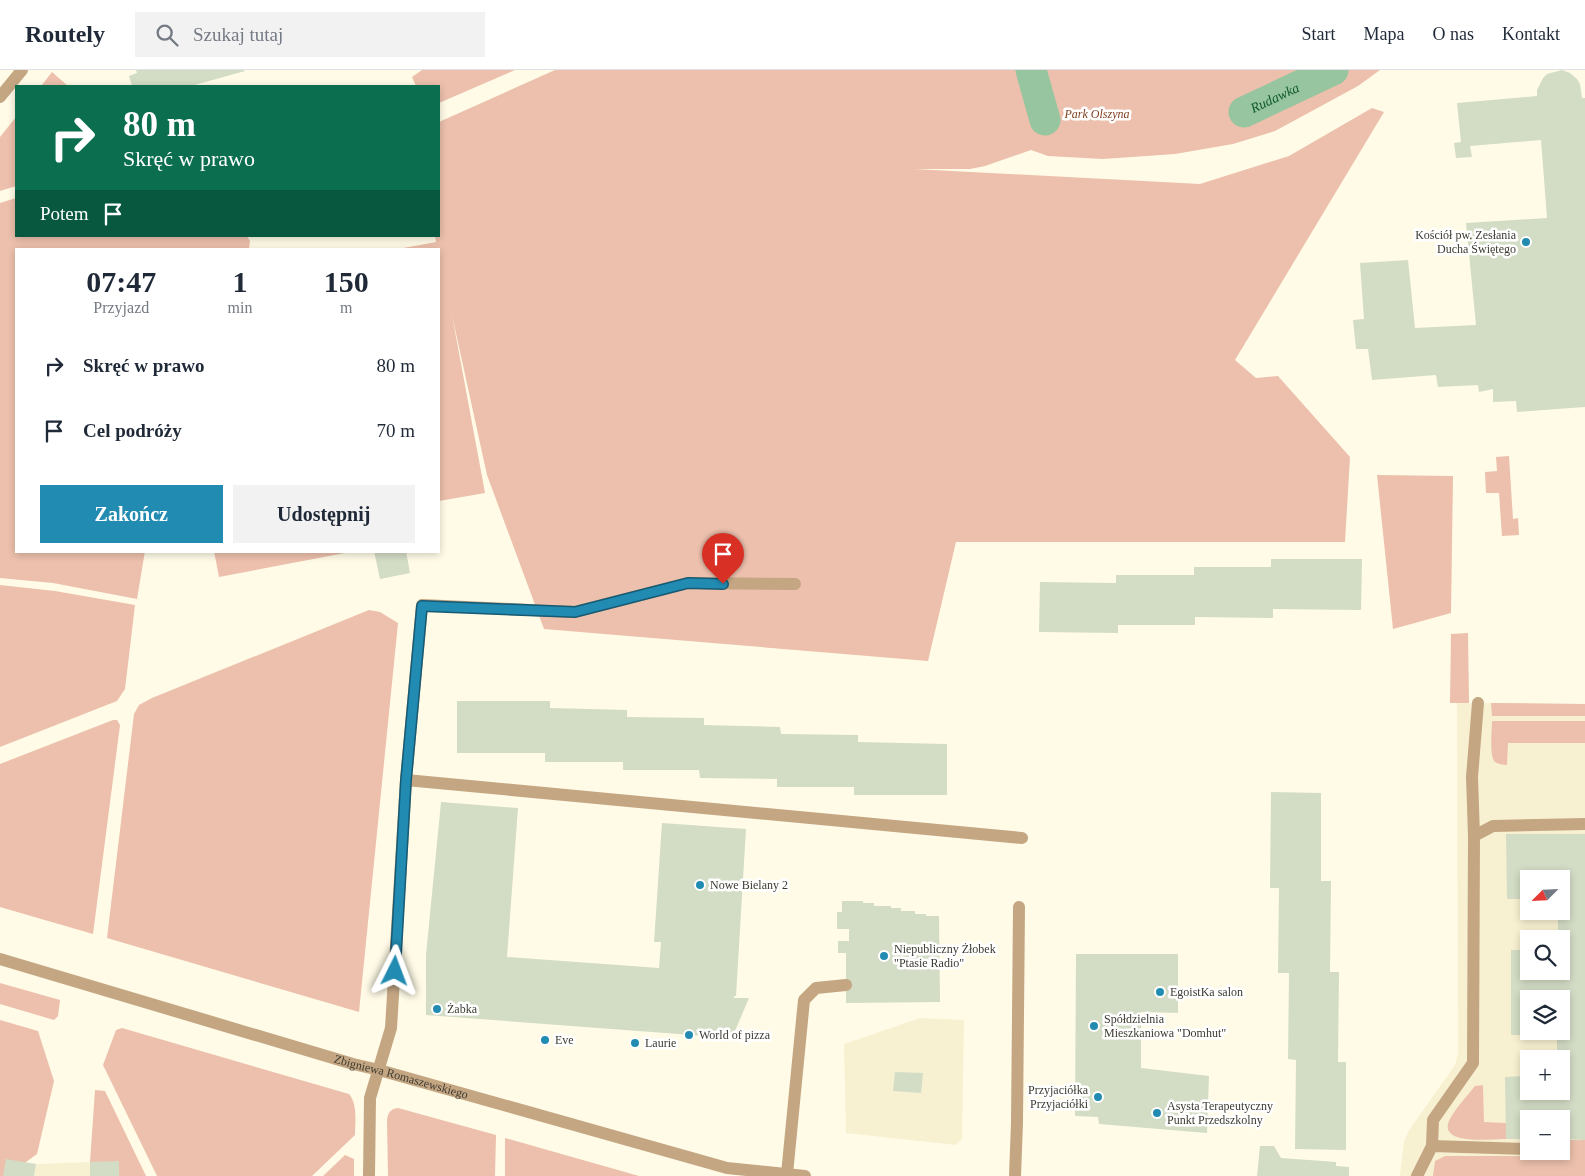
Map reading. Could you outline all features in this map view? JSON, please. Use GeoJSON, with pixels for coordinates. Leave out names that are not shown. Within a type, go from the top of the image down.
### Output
{"type":"FeatureCollection","features":[{"type":"Feature","properties":{"kind":"street"},"geometry":{"type":"LineString","coordinates":[[0,97],[22,70]]}},
{"type":"Feature","properties":{"kind":"street"},"geometry":{"type":"LineString","coordinates":[[368,1176],[370,1098],[391,1028],[406,780],[422,606],[575,612],[688,583],[795,584]]}},
{"type":"Feature","properties":{"kind":"street"},"geometry":{"type":"LineString","coordinates":[[1417,1176],[1432,1146],[1433,1120],[1473,1062],[1474,836],[1472,777],[1478,703]]}},
{"type":"Feature","properties":{"kind":"street"},"geometry":{"type":"LineString","coordinates":[[406,780],[1022,838]]}},
{"type":"Feature","properties":{"kind":"street"},"geometry":{"type":"LineString","coordinates":[[1474,836],[1493,826],[1585,824]]}},
{"type":"Feature","properties":{"kind":"street"},"geometry":{"type":"LineString","coordinates":[[1015,1176],[1019,907]]}},
{"type":"Feature","properties":{"kind":"street","name":"Zbigniewa Romaszewskiego"},"geometry":{"type":"LineString","coordinates":[[0,959],[343,1061],[727,1168],[805,1176]]}},
{"type":"Feature","properties":{"kind":"street"},"geometry":{"type":"LineString","coordinates":[[787,1174],[804,1000],[816,988],[846,985]]}},
{"type":"Feature","properties":{"kind":"street"},"geometry":{"type":"LineString","coordinates":[[1432,1146],[1520,1149]]}},
{"type":"Feature","properties":{"kind":"shaded area"},"geometry":{"type":"Polygon","coordinates":[[[1457,703],[1585,704],[1585,1176],[1400,1176],[1404,1141],[1409,1130],[1455,1065],[1458,1053],[1457,703]]]}},
{"type":"Feature","properties":{"kind":"shaded area"},"geometry":{"type":"Polygon","coordinates":[[[920,1018],[964,1020],[962,1139],[956,1145],[846,1133],[844,1044],[920,1018]]]}},
{"type":"Feature","properties":{"kind":"shaded area"},"geometry":{"type":"Polygon","coordinates":[[[90,1162],[90,1176],[34,1176],[36,1164],[90,1162]]]}},
{"type":"Feature","properties":{"kind":"green space"},"geometry":{"type":"Polygon","coordinates":[[[422,70],[515,70],[440,103],[440,85],[416,85],[412,77],[422,70]]]}},
{"type":"Feature","properties":{"kind":"green space","name":"Park Olszyna"},"geometry":{"type":"Polygon","coordinates":[[[555,70],[1380,70],[1358,86],[1275,131],[1233,144],[1175,154],[1103,159],[1048,156],[1031,150],[985,166],[970,169],[914,169],[1200,184],[1289,156],[1372,108],[1384,112],[1235,360],[1256,378],[1278,376],[1350,457],[1345,542],[956,542],[928,661],[544,629],[487,475],[452,315],[485,493],[440,501],[440,248],[403,248],[436,242],[435,237],[440,237],[440,122],[555,70]]]}},
{"type":"Feature","properties":{"kind":"green space"},"geometry":{"type":"Polygon","coordinates":[[[52,72],[67,85],[42,85],[52,72]]]}},
{"type":"Feature","properties":{"kind":"green space"},"geometry":{"type":"Polygon","coordinates":[[[15,118],[15,186],[0,191],[0,137],[15,118]]]}},
{"type":"Feature","properties":{"kind":"green space"},"geometry":{"type":"Polygon","coordinates":[[[15,198],[15,237],[248,237],[250,241],[249,248],[15,248],[15,553],[145,553],[137,599],[53,583],[0,578],[0,203],[15,198]]]}},
{"type":"Feature","properties":{"kind":"green space"},"geometry":{"type":"Polygon","coordinates":[[[1509,456],[1513,519],[1518,518],[1519,535],[1502,536],[1499,493],[1486,493],[1485,472],[1497,471],[1496,457],[1509,456]]]}},
{"type":"Feature","properties":{"kind":"green space"},"geometry":{"type":"Polygon","coordinates":[[[1377,475],[1453,476],[1451,613],[1393,629],[1377,475]]]}},
{"type":"Feature","properties":{"kind":"green space"},"geometry":{"type":"Polygon","coordinates":[[[214,553],[345,553],[219,577],[214,553]]]}},
{"type":"Feature","properties":{"kind":"green space"},"geometry":{"type":"Polygon","coordinates":[[[0,585],[55,591],[135,605],[125,689],[117,701],[0,747],[0,585]]]}},
{"type":"Feature","properties":{"kind":"green space"},"geometry":{"type":"Polygon","coordinates":[[[369,610],[380,612],[398,623],[359,1012],[107,938],[134,714],[139,705],[152,698],[369,610]]]}},
{"type":"Feature","properties":{"kind":"green space"},"geometry":{"type":"Polygon","coordinates":[[[1468,633],[1469,703],[1450,703],[1451,634],[1468,633]]]}},
{"type":"Feature","properties":{"kind":"green space"},"geometry":{"type":"Polygon","coordinates":[[[1491,703],[1585,704],[1585,716],[1492,716],[1491,703]]]}},
{"type":"Feature","properties":{"kind":"green space"},"geometry":{"type":"Polygon","coordinates":[[[117,720],[120,725],[93,934],[0,907],[0,764],[117,720]]]}},
{"type":"Feature","properties":{"kind":"green space"},"geometry":{"type":"Polygon","coordinates":[[[1492,721],[1585,721],[1585,743],[1508,743],[1507,765],[1501,764],[1493,759],[1491,743],[1492,721]]]}},
{"type":"Feature","properties":{"kind":"green space"},"geometry":{"type":"Polygon","coordinates":[[[0,983],[60,1000],[58,1016],[54,1020],[0,1004],[0,983]]]}},
{"type":"Feature","properties":{"kind":"green space"},"geometry":{"type":"Polygon","coordinates":[[[0,1020],[38,1031],[54,1081],[37,1154],[3,1176],[0,1176],[0,1020]]]}},
{"type":"Feature","properties":{"kind":"green space"},"geometry":{"type":"Polygon","coordinates":[[[122,1028],[349,1094],[355,1108],[355,1135],[312,1176],[157,1176],[103,1065],[116,1030],[122,1028]]]}},
{"type":"Feature","properties":{"kind":"green space"},"geometry":{"type":"Polygon","coordinates":[[[1483,1085],[1484,1122],[1506,1123],[1506,1139],[1481,1140],[1461,1138],[1449,1131],[1448,1124],[1456,1110],[1475,1086],[1483,1085]]]}},
{"type":"Feature","properties":{"kind":"green space"},"geometry":{"type":"Polygon","coordinates":[[[95,1090],[105,1091],[146,1176],[119,1176],[119,1162],[90,1162],[95,1090]]]}},
{"type":"Feature","properties":{"kind":"green space"},"geometry":{"type":"Polygon","coordinates":[[[398,1108],[496,1135],[495,1176],[388,1176],[387,1120],[390,1112],[398,1108]]]}},
{"type":"Feature","properties":{"kind":"green space"},"geometry":{"type":"Polygon","coordinates":[[[505,1138],[639,1176],[505,1176],[505,1138]]]}},
{"type":"Feature","properties":{"kind":"green space"},"geometry":{"type":"Polygon","coordinates":[[[1570,1140],[1585,1140],[1585,1176],[1433,1176],[1435,1161],[1445,1156],[1520,1156],[1520,1160],[1570,1160],[1570,1140]]]}},
{"type":"Feature","properties":{"kind":"green space"},"geometry":{"type":"Polygon","coordinates":[[[345,1155],[354,1159],[354,1176],[323,1176],[345,1155]]]}},
{"type":"Feature","properties":{"kind":"building"},"geometry":{"type":"Polygon","coordinates":[[[136,70],[245,71],[195,85],[132,85],[129,76],[137,73],[136,70]]]}},
{"type":"Feature","properties":{"kind":"building","name":"Kościół pw. Zesłania Ducha Świętego"},"geometry":{"type":"Polygon","coordinates":[[[1562,70],[1570,73],[1577,79],[1580,84],[1582,98],[1585,98],[1585,407],[1517,412],[1516,401],[1493,402],[1493,389],[1479,392],[1478,385],[1438,387],[1436,375],[1372,380],[1368,349],[1356,349],[1353,320],[1364,319],[1360,263],[1408,260],[1415,328],[1476,325],[1466,223],[1547,218],[1541,140],[1470,146],[1472,157],[1456,158],[1454,143],[1461,142],[1457,103],[1537,96],[1537,90],[1543,78],[1547,74],[1562,70]]]}},
{"type":"Feature","properties":{"kind":"building"},"geometry":{"type":"Polygon","coordinates":[[[374,553],[406,553],[410,573],[380,579],[374,553]]]}},
{"type":"Feature","properties":{"kind":"building"},"geometry":{"type":"Polygon","coordinates":[[[1271,559],[1362,559],[1361,610],[1273,609],[1273,618],[1195,617],[1195,625],[1118,625],[1118,633],[1039,632],[1040,582],[1116,583],[1116,575],[1194,575],[1194,567],[1271,567],[1271,559]]]}},
{"type":"Feature","properties":{"kind":"building"},"geometry":{"type":"Polygon","coordinates":[[[457,701],[550,701],[550,708],[627,710],[627,717],[704,718],[704,725],[780,727],[781,734],[858,735],[858,742],[947,744],[947,795],[854,795],[854,787],[777,787],[777,779],[700,778],[699,770],[623,770],[623,762],[545,762],[545,753],[457,753],[457,701]]]}},
{"type":"Feature","properties":{"kind":"building"},"geometry":{"type":"Polygon","coordinates":[[[1271,792],[1321,793],[1321,881],[1331,881],[1330,972],[1339,972],[1338,1062],[1346,1062],[1346,1150],[1295,1149],[1296,1060],[1288,1059],[1289,973],[1278,973],[1279,888],[1270,888],[1271,792]]]}},
{"type":"Feature","properties":{"kind":"building","name":"Nowe Bielany 2"},"geometry":{"type":"Polygon","coordinates":[[[441,802],[518,808],[507,957],[659,968],[661,942],[654,942],[662,823],[746,829],[736,996],[734,998],[749,998],[732,1038],[426,1015],[426,955],[441,802]]]}},
{"type":"Feature","properties":{"kind":"building"},"geometry":{"type":"Polygon","coordinates":[[[1506,834],[1585,834],[1585,1140],[1570,1139],[1570,1110],[1520,1110],[1520,1139],[1506,1139],[1505,1077],[1520,1076],[1520,1100],[1570,1100],[1570,1050],[1557,1050],[1557,1040],[1570,1040],[1570,990],[1520,990],[1520,1035],[1511,1035],[1511,950],[1520,950],[1520,980],[1570,980],[1570,930],[1558,930],[1558,920],[1570,920],[1570,870],[1520,870],[1520,899],[1507,899],[1506,834]]]}},
{"type":"Feature","properties":{"kind":"building"},"geometry":{"type":"Polygon","coordinates":[[[842,901],[863,901],[863,903],[874,903],[874,906],[891,906],[891,908],[901,908],[901,911],[915,911],[915,914],[939,916],[940,1002],[846,1003],[846,953],[838,953],[838,941],[849,941],[849,929],[837,929],[837,912],[842,912],[842,901]]]}},
{"type":"Feature","properties":{"kind":"building"},"geometry":{"type":"Polygon","coordinates":[[[1076,954],[1178,954],[1178,1013],[1141,1012],[1141,1068],[1209,1076],[1207,1133],[1099,1124],[1098,1117],[1075,1116],[1076,954]]]}},
{"type":"Feature","properties":{"kind":"building"},"geometry":{"type":"Polygon","coordinates":[[[895,1072],[923,1073],[921,1093],[893,1091],[895,1072]]]}},
{"type":"Feature","properties":{"kind":"building"},"geometry":{"type":"Polygon","coordinates":[[[1260,1146],[1274,1146],[1281,1158],[1336,1162],[1336,1166],[1349,1167],[1349,1176],[1257,1176],[1260,1146]]]}},
{"type":"Feature","properties":{"kind":"building"},"geometry":{"type":"Polygon","coordinates":[[[6,1159],[36,1164],[34,1176],[3,1176],[6,1159]]]}},
{"type":"Feature","properties":{"kind":"building"},"geometry":{"type":"Polygon","coordinates":[[[119,1161],[119,1176],[90,1176],[90,1162],[119,1161]]]}},
{"type":"Feature","properties":{"kind":"waterway","name":"Rudawka"},"geometry":{"type":"LineString","coordinates":[[1031,70],[1045,120]]}},
{"type":"Feature","properties":{"kind":"waterway","name":"Rudawka"},"geometry":{"type":"LineString","coordinates":[[1244,112],[1333,70]]}},
{"type":"Feature","properties":{"kind":"place","name":"Kościół pw. Zesłania Ducha Świętego"},"geometry":{"type":"Point","coordinates":[1526,242]}},
{"type":"Feature","properties":{"kind":"place","name":"Nowe Bielany 2"},"geometry":{"type":"Point","coordinates":[700,885]}},
{"type":"Feature","properties":{"kind":"place","name":"Niepubliczny Żłobek \"Ptasie Radio\""},"geometry":{"type":"Point","coordinates":[884,956]}},
{"type":"Feature","properties":{"kind":"place","name":"EgoistKa salon"},"geometry":{"type":"Point","coordinates":[1160,992]}},
{"type":"Feature","properties":{"kind":"place","name":"Żabka"},"geometry":{"type":"Point","coordinates":[437,1009]}},
{"type":"Feature","properties":{"kind":"place","name":"Spółdzielnia Mieszkaniowa \"Domhut\""},"geometry":{"type":"Point","coordinates":[1094,1026]}},
{"type":"Feature","properties":{"kind":"place","name":"World of pizza"},"geometry":{"type":"Point","coordinates":[689,1035]}},
{"type":"Feature","properties":{"kind":"place","name":"Eve"},"geometry":{"type":"Point","coordinates":[545,1040]}},
{"type":"Feature","properties":{"kind":"place","name":"Laurie"},"geometry":{"type":"Point","coordinates":[635,1043]}},
{"type":"Feature","properties":{"kind":"place","name":"Przyjaciółka Przyjaciółki"},"geometry":{"type":"Point","coordinates":[1098,1097]}},
{"type":"Feature","properties":{"kind":"place","name":"Asysta Terapeutyczny Punkt Przedszkolny"},"geometry":{"type":"Point","coordinates":[1157,1113]}},
{"type":"Feature","properties":{"kind":"route"},"geometry":{"type":"LineString","coordinates":[[395,971],[406,780],[422,606],[575,612],[688,583],[723,584]]}}]}
